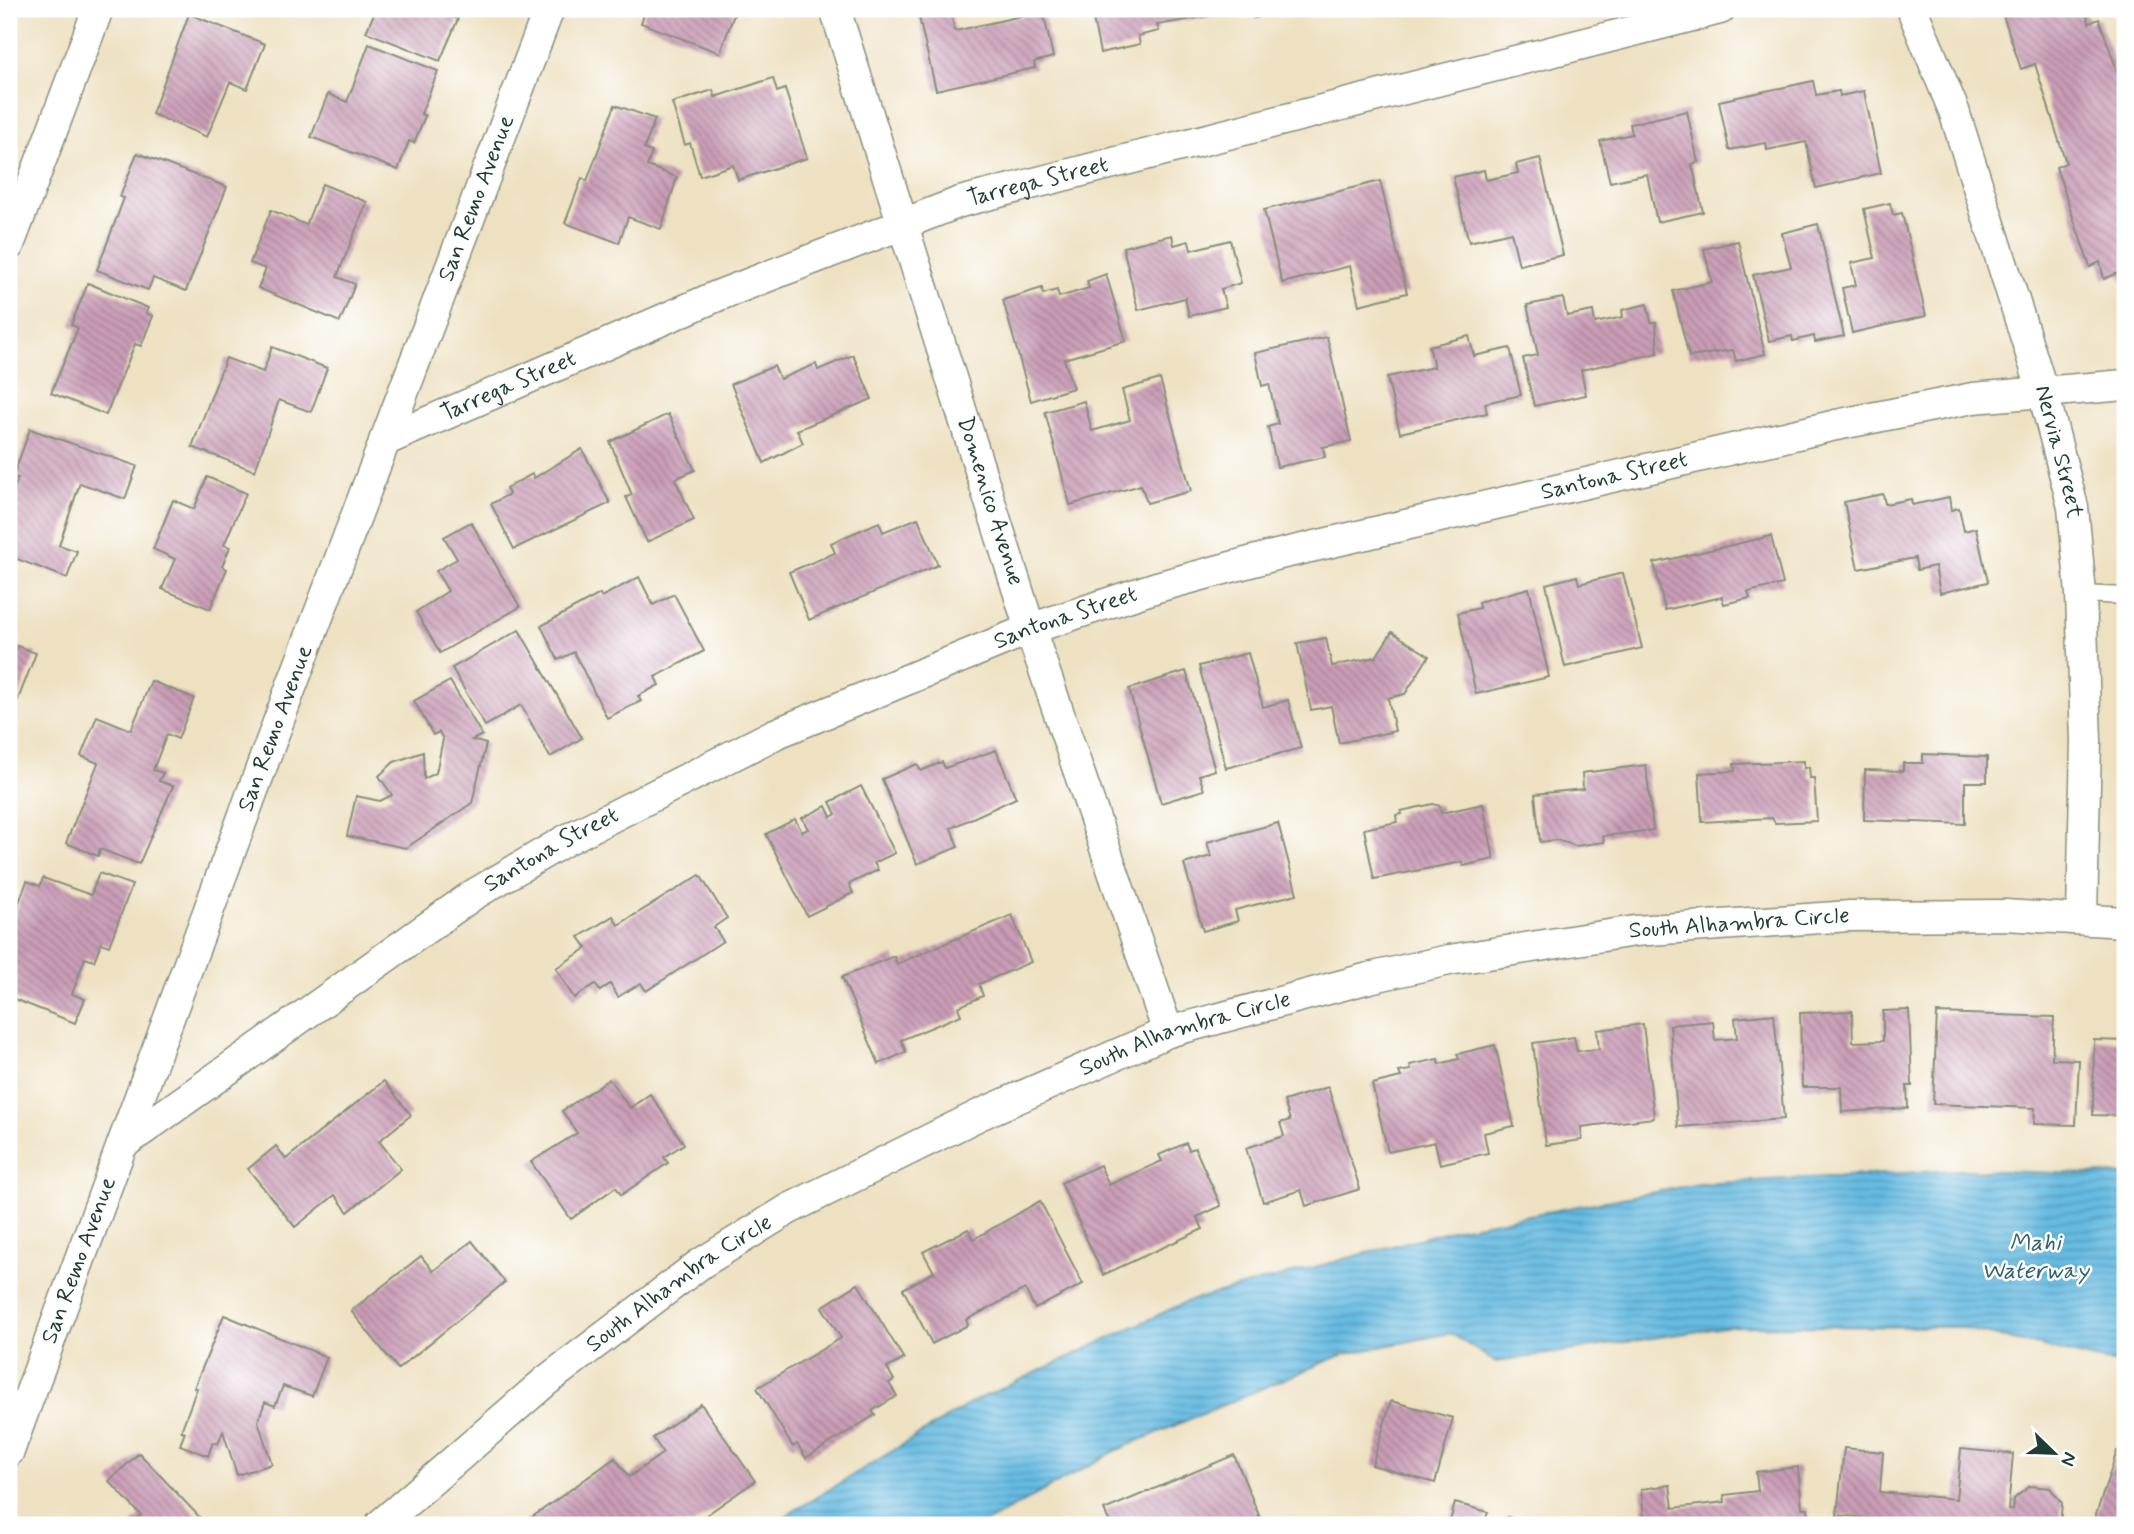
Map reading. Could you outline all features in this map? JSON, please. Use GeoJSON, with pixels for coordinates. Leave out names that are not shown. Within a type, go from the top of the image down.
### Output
{"type":"FeatureCollection","features":[{"type":"Feature","properties":{"kind":"street"},"geometry":{"type":"LineString","coordinates":[[9,245],[98,9]]}},
{"type":"Feature","properties":{"kind":"street","name":"San Remo Avenue"},"geometry":{"type":"LineString","coordinates":[[9,1451],[384,442],[549,9]]}},
{"type":"Feature","properties":{"kind":"street","name":"Domenico Avenue"},"geometry":{"type":"LineString","coordinates":[[835,9],[1030,629],[1168,1032]]}},
{"type":"Feature","properties":{"kind":"street","name":"Tarrega Street"},"geometry":{"type":"LineString","coordinates":[[384,442],[717,296],[960,202],[1720,9]]}},
{"type":"Feature","properties":{"kind":"street","name":"Nervia Street"},"geometry":{"type":"LineString","coordinates":[[1912,9],[1954,111],[2043,392],[2074,506],[2081,594],[2086,741],[2082,917]]}},
{"type":"Feature","properties":{"kind":"street","name":"Santona Street"},"geometry":{"type":"LineString","coordinates":[[123,1144],[473,895],[566,839],[775,734],[1030,629],[1170,583],[1529,494],[1836,425],[1973,398],[2125,386]]}},
{"type":"Feature","properties":{"kind":"street","name":"South Alhambra Circle"},"geometry":{"type":"LineString","coordinates":[[380,1525],[546,1381],[700,1264],[789,1209],[944,1133],[1168,1032],[1369,978],[1448,960],[1623,932],[1702,924],[1850,916],[2082,917],[2125,922]]}},
{"type":"Feature","properties":{"kind":"lane"},"geometry":{"type":"LineString","coordinates":[[2081,594],[2125,596]]}},
{"type":"Feature","properties":{"kind":"water","name":"Mahi Waterway"},"geometry":{"type":"Polygon","coordinates":[[[1958,1170],[2125,1175],[2125,1366],[1958,1327],[1732,1326],[1495,1362],[1450,1333],[1341,1355],[1117,1450],[982,1525],[771,1525],[973,1402],[1186,1302],[1459,1228],[1699,1184],[1958,1170]]]}},
{"type":"Feature","properties":{"kind":"building"},"geometry":{"type":"Polygon","coordinates":[[[376,9],[441,9],[440,12],[458,19],[440,61],[366,32],[376,9]]]}},
{"type":"Feature","properties":{"kind":"building"},"geometry":{"type":"Polygon","coordinates":[[[646,9],[736,9],[720,53],[641,23],[646,9]]]}},
{"type":"Feature","properties":{"kind":"building"},"geometry":{"type":"Polygon","coordinates":[[[917,9],[950,9],[955,31],[1043,11],[1053,57],[1034,62],[1035,68],[936,90],[917,9]]]}},
{"type":"Feature","properties":{"kind":"building"},"geometry":{"type":"Polygon","coordinates":[[[1091,9],[1215,9],[1216,15],[1157,25],[1159,31],[1138,36],[1140,44],[1100,53],[1091,9]]]}},
{"type":"Feature","properties":{"kind":"building"},"geometry":{"type":"Polygon","coordinates":[[[1252,9],[1291,9],[1292,10],[1254,18],[1252,9]]]}},
{"type":"Feature","properties":{"kind":"building"},"geometry":{"type":"Polygon","coordinates":[[[2001,9],[2085,9],[2089,23],[2099,19],[2125,93],[2125,286],[2118,273],[2104,279],[2100,262],[2090,267],[2056,167],[2066,163],[2035,64],[2021,69],[2001,9]]]}},
{"type":"Feature","properties":{"kind":"building"},"geometry":{"type":"Polygon","coordinates":[[[189,14],[265,44],[247,89],[230,82],[207,137],[152,114],[189,14]]]}},
{"type":"Feature","properties":{"kind":"building"},"geometry":{"type":"Polygon","coordinates":[[[369,44],[438,71],[421,114],[425,116],[414,143],[409,141],[398,170],[311,137],[328,94],[347,102],[369,44]]]}},
{"type":"Feature","properties":{"kind":"building"},"geometry":{"type":"Polygon","coordinates":[[[773,78],[777,92],[785,89],[807,158],[738,180],[733,165],[700,176],[690,143],[685,145],[672,103],[713,90],[715,97],[773,78]]]}},
{"type":"Feature","properties":{"kind":"building"},"geometry":{"type":"Polygon","coordinates":[[[1813,81],[1816,95],[1839,91],[1840,96],[1864,91],[1881,173],[1816,188],[1806,142],[1767,150],[1766,143],[1729,150],[1719,101],[1813,81]]]}},
{"type":"Feature","properties":{"kind":"building"},"geometry":{"type":"Polygon","coordinates":[[[615,105],[655,119],[644,149],[652,152],[647,166],[677,177],[661,229],[628,217],[619,243],[565,223],[582,178],[587,181],[615,105]]]}},
{"type":"Feature","properties":{"kind":"building"},"geometry":{"type":"Polygon","coordinates":[[[1687,111],[1698,162],[1692,164],[1703,212],[1657,222],[1647,174],[1610,182],[1600,141],[1632,134],[1630,124],[1687,111]]]}},
{"type":"Feature","properties":{"kind":"building"},"geometry":{"type":"Polygon","coordinates":[[[137,153],[227,187],[186,291],[153,278],[148,290],[97,270],[124,198],[120,197],[137,153]]]}},
{"type":"Feature","properties":{"kind":"building"},"geometry":{"type":"Polygon","coordinates":[[[1540,158],[1563,255],[1519,265],[1511,232],[1469,242],[1453,177],[1484,170],[1486,180],[1518,173],[1516,164],[1540,158]]]}},
{"type":"Feature","properties":{"kind":"building"},"geometry":{"type":"Polygon","coordinates":[[[1380,181],[1407,293],[1359,305],[1350,266],[1282,283],[1264,210],[1380,181]]]}},
{"type":"Feature","properties":{"kind":"building"},"geometry":{"type":"Polygon","coordinates":[[[322,184],[367,202],[337,277],[355,284],[340,322],[258,288],[266,269],[250,263],[271,210],[306,225],[322,184]]]}},
{"type":"Feature","properties":{"kind":"building"},"geometry":{"type":"Polygon","coordinates":[[[1890,203],[1893,215],[1902,213],[1926,316],[1852,333],[1842,288],[1856,285],[1851,263],[1875,258],[1864,209],[1890,203]]]}},
{"type":"Feature","properties":{"kind":"building"},"geometry":{"type":"Polygon","coordinates":[[[1818,224],[1844,336],[1815,342],[1814,336],[1793,341],[1792,336],[1769,341],[1753,275],[1791,267],[1782,233],[1818,224]]]}},
{"type":"Feature","properties":{"kind":"building"},"geometry":{"type":"Polygon","coordinates":[[[1172,235],[1174,245],[1189,241],[1191,250],[1230,240],[1241,283],[1221,289],[1226,307],[1189,316],[1185,298],[1138,310],[1123,247],[1172,235]]]}},
{"type":"Feature","properties":{"kind":"building"},"geometry":{"type":"Polygon","coordinates":[[[1738,241],[1765,354],[1736,361],[1733,350],[1689,357],[1673,291],[1712,282],[1704,249],[1738,241]]]}},
{"type":"Feature","properties":{"kind":"building"},"geometry":{"type":"Polygon","coordinates":[[[1106,274],[1126,341],[1064,359],[1073,388],[1031,401],[1003,300],[1042,288],[1043,294],[1057,290],[1059,297],[1089,288],[1087,281],[1106,274]]]}},
{"type":"Feature","properties":{"kind":"building"},"geometry":{"type":"Polygon","coordinates":[[[88,283],[148,308],[146,313],[153,316],[141,346],[135,344],[106,415],[51,393],[78,328],[71,325],[88,283]]]}},
{"type":"Feature","properties":{"kind":"building"},"geometry":{"type":"Polygon","coordinates":[[[1563,298],[1567,316],[1593,311],[1595,323],[1623,317],[1622,310],[1647,304],[1651,322],[1656,322],[1658,353],[1581,370],[1586,395],[1534,406],[1523,358],[1538,355],[1527,305],[1563,298]]]}},
{"type":"Feature","properties":{"kind":"building"},"geometry":{"type":"Polygon","coordinates":[[[1469,336],[1474,356],[1510,348],[1521,395],[1485,403],[1487,413],[1400,433],[1387,377],[1434,367],[1429,346],[1469,336]]]}},
{"type":"Feature","properties":{"kind":"building"},"geometry":{"type":"Polygon","coordinates":[[[1327,337],[1351,441],[1323,447],[1325,457],[1277,467],[1268,427],[1278,424],[1269,384],[1262,386],[1255,353],[1327,337]]]}},
{"type":"Feature","properties":{"kind":"building"},"geometry":{"type":"Polygon","coordinates":[[[272,347],[327,368],[311,412],[279,400],[255,471],[192,447],[226,358],[263,372],[272,347]]]}},
{"type":"Feature","properties":{"kind":"building"},"geometry":{"type":"Polygon","coordinates":[[[853,355],[872,399],[797,430],[803,443],[764,463],[731,384],[774,366],[780,379],[816,364],[818,370],[853,355]]]}},
{"type":"Feature","properties":{"kind":"building"},"geometry":{"type":"Polygon","coordinates":[[[1160,379],[1191,491],[1147,503],[1141,485],[1070,505],[1045,412],[1084,401],[1092,431],[1130,420],[1122,390],[1160,379]]]}},
{"type":"Feature","properties":{"kind":"building"},"geometry":{"type":"Polygon","coordinates":[[[668,414],[695,470],[675,479],[694,520],[647,542],[626,497],[632,495],[610,442],[668,414]]]}},
{"type":"Feature","properties":{"kind":"building"},"geometry":{"type":"Polygon","coordinates":[[[30,429],[137,466],[125,499],[80,483],[59,545],[77,551],[67,578],[9,556],[9,504],[18,478],[13,477],[30,429]]]}},
{"type":"Feature","properties":{"kind":"building"},"geometry":{"type":"Polygon","coordinates":[[[582,449],[610,503],[514,549],[491,504],[509,494],[506,488],[532,474],[534,478],[582,449]]]}},
{"type":"Feature","properties":{"kind":"building"},"geometry":{"type":"Polygon","coordinates":[[[207,477],[246,493],[224,545],[230,547],[222,566],[227,569],[210,609],[162,589],[175,559],[153,549],[173,500],[194,509],[207,477]]]}},
{"type":"Feature","properties":{"kind":"building"},"geometry":{"type":"Polygon","coordinates":[[[1883,494],[1885,504],[1911,499],[1912,505],[1949,497],[1951,510],[1959,508],[1964,531],[1976,528],[1988,582],[1940,593],[1935,566],[1917,570],[1915,558],[1858,569],[1844,502],[1883,494]]]}},
{"type":"Feature","properties":{"kind":"building"},"geometry":{"type":"Polygon","coordinates":[[[918,518],[938,565],[809,620],[789,572],[835,553],[831,543],[879,522],[883,532],[918,518]]]}},
{"type":"Feature","properties":{"kind":"building"},"geometry":{"type":"Polygon","coordinates":[[[471,522],[520,607],[440,653],[416,612],[448,591],[436,571],[457,559],[444,537],[471,522]]]}},
{"type":"Feature","properties":{"kind":"building"},"geometry":{"type":"Polygon","coordinates":[[[1771,536],[1783,584],[1748,592],[1750,598],[1724,604],[1722,597],[1665,610],[1654,563],[1771,536]]]}},
{"type":"Feature","properties":{"kind":"building"},"geometry":{"type":"Polygon","coordinates":[[[1623,573],[1642,648],[1565,667],[1546,584],[1577,576],[1579,584],[1623,573]]]}},
{"type":"Feature","properties":{"kind":"building"},"geometry":{"type":"Polygon","coordinates":[[[639,577],[653,605],[674,594],[704,651],[655,677],[659,685],[638,696],[641,701],[607,718],[574,652],[558,660],[541,626],[600,594],[601,597],[639,577]]]}},
{"type":"Feature","properties":{"kind":"building"},"geometry":{"type":"Polygon","coordinates":[[[1529,588],[1549,677],[1476,694],[1458,613],[1479,608],[1478,602],[1529,588]]]}},
{"type":"Feature","properties":{"kind":"building"},"geometry":{"type":"Polygon","coordinates":[[[519,630],[582,738],[550,757],[521,705],[485,726],[452,668],[519,630]]]}},
{"type":"Feature","properties":{"kind":"building"},"geometry":{"type":"Polygon","coordinates":[[[1392,632],[1429,656],[1405,694],[1388,698],[1395,731],[1339,743],[1331,706],[1311,710],[1297,643],[1326,638],[1332,666],[1376,657],[1392,632]]]}},
{"type":"Feature","properties":{"kind":"building"},"geometry":{"type":"Polygon","coordinates":[[[17,646],[36,653],[12,715],[9,714],[9,654],[13,655],[17,646]]]}},
{"type":"Feature","properties":{"kind":"building"},"geometry":{"type":"Polygon","coordinates":[[[1248,653],[1263,707],[1288,700],[1301,748],[1226,768],[1199,666],[1248,653]]]}},
{"type":"Feature","properties":{"kind":"building"},"geometry":{"type":"Polygon","coordinates":[[[1186,671],[1215,770],[1199,775],[1204,790],[1161,803],[1129,689],[1186,671]]]}},
{"type":"Feature","properties":{"kind":"building"},"geometry":{"type":"Polygon","coordinates":[[[151,681],[194,698],[178,739],[167,734],[153,770],[163,773],[159,781],[173,786],[139,864],[100,849],[98,856],[66,843],[98,763],[81,756],[97,716],[131,730],[151,681]]]}},
{"type":"Feature","properties":{"kind":"building"},"geometry":{"type":"Polygon","coordinates":[[[450,681],[482,735],[472,740],[486,744],[472,803],[406,848],[347,836],[356,796],[380,801],[392,795],[379,776],[394,762],[423,752],[424,779],[436,773],[443,739],[439,732],[433,735],[414,701],[450,681]]]}},
{"type":"Feature","properties":{"kind":"building"},"geometry":{"type":"Polygon","coordinates":[[[996,750],[1016,798],[951,828],[958,847],[917,864],[882,779],[917,764],[921,771],[942,762],[945,768],[996,750]]]}},
{"type":"Feature","properties":{"kind":"building"},"geometry":{"type":"Polygon","coordinates":[[[1923,754],[1987,757],[1987,782],[1965,782],[1965,824],[1864,820],[1865,770],[1903,771],[1903,763],[1923,763],[1923,754]]]}},
{"type":"Feature","properties":{"kind":"building"},"geometry":{"type":"Polygon","coordinates":[[[1804,761],[1804,768],[1809,767],[1810,778],[1814,778],[1817,821],[1775,823],[1772,818],[1702,822],[1699,773],[1735,771],[1734,764],[1804,761]]]}},
{"type":"Feature","properties":{"kind":"building"},"geometry":{"type":"Polygon","coordinates":[[[1646,765],[1653,830],[1603,836],[1604,842],[1576,846],[1557,840],[1540,842],[1535,794],[1583,789],[1582,773],[1646,765]]]}},
{"type":"Feature","properties":{"kind":"building"},"geometry":{"type":"Polygon","coordinates":[[[861,786],[895,853],[874,863],[878,870],[849,884],[853,893],[807,916],[766,834],[795,819],[802,832],[808,829],[802,818],[826,806],[831,817],[836,814],[830,802],[861,786]]]}},
{"type":"Feature","properties":{"kind":"building"},"geometry":{"type":"Polygon","coordinates":[[[1433,804],[1440,806],[1441,813],[1483,804],[1494,859],[1463,866],[1462,862],[1374,879],[1364,829],[1397,822],[1396,815],[1402,814],[1401,811],[1433,804]]]}},
{"type":"Feature","properties":{"kind":"building"},"geometry":{"type":"Polygon","coordinates":[[[1278,823],[1297,894],[1235,910],[1238,921],[1203,931],[1184,864],[1211,856],[1207,842],[1278,823]]]}},
{"type":"Feature","properties":{"kind":"building"},"geometry":{"type":"Polygon","coordinates":[[[99,873],[132,885],[109,946],[101,943],[94,961],[85,958],[72,994],[85,999],[75,1023],[9,997],[9,959],[15,942],[9,940],[9,929],[27,881],[40,886],[43,878],[91,895],[99,873]]]}},
{"type":"Feature","properties":{"kind":"building"},"geometry":{"type":"Polygon","coordinates":[[[700,875],[727,918],[714,927],[723,941],[646,991],[641,983],[618,997],[610,984],[600,991],[595,984],[574,998],[556,968],[587,948],[579,937],[613,916],[618,925],[700,875]]]}},
{"type":"Feature","properties":{"kind":"building"},"geometry":{"type":"Polygon","coordinates":[[[1012,915],[1031,962],[979,984],[983,996],[958,1007],[961,1015],[901,1040],[906,1052],[879,1064],[842,977],[894,956],[897,964],[1012,915]]]}},
{"type":"Feature","properties":{"kind":"building"},"geometry":{"type":"Polygon","coordinates":[[[1909,1010],[1912,1086],[1907,1086],[1908,1108],[1842,1112],[1841,1087],[1802,1087],[1800,1013],[1852,1011],[1853,1042],[1883,1041],[1883,1011],[1909,1010]]]}},
{"type":"Feature","properties":{"kind":"building"},"geometry":{"type":"Polygon","coordinates":[[[1937,1013],[2054,1017],[2052,1059],[2079,1060],[2076,1125],[2034,1124],[2035,1108],[1933,1104],[1937,1013]]]}},
{"type":"Feature","properties":{"kind":"building"},"geometry":{"type":"Polygon","coordinates":[[[1774,1014],[1784,1119],[1678,1127],[1670,1025],[1713,1021],[1715,1040],[1737,1038],[1735,1018],[1774,1014]]]}},
{"type":"Feature","properties":{"kind":"building"},"geometry":{"type":"Polygon","coordinates":[[[1643,1024],[1654,1118],[1581,1127],[1582,1140],[1546,1145],[1533,1043],[1574,1037],[1577,1051],[1599,1049],[1597,1030],[1643,1024]]]}},
{"type":"Feature","properties":{"kind":"building"},"geometry":{"type":"Polygon","coordinates":[[[2094,1040],[2125,1041],[2125,1116],[2093,1115],[2094,1040]]]}},
{"type":"Feature","properties":{"kind":"building"},"geometry":{"type":"Polygon","coordinates":[[[1495,1045],[1514,1126],[1484,1133],[1488,1153],[1440,1164],[1435,1142],[1388,1152],[1372,1084],[1401,1077],[1399,1072],[1411,1070],[1410,1065],[1438,1059],[1439,1064],[1459,1059],[1457,1054],[1495,1045]]]}},
{"type":"Feature","properties":{"kind":"building"},"geometry":{"type":"Polygon","coordinates":[[[609,1079],[630,1108],[650,1094],[684,1144],[664,1157],[668,1163],[621,1195],[616,1187],[571,1219],[531,1162],[577,1133],[562,1111],[609,1079]]]}},
{"type":"Feature","properties":{"kind":"building"},"geometry":{"type":"Polygon","coordinates":[[[384,1081],[411,1115],[379,1141],[401,1169],[348,1212],[335,1195],[295,1227],[248,1169],[276,1146],[286,1159],[384,1081]]]}},
{"type":"Feature","properties":{"kind":"building"},"geometry":{"type":"Polygon","coordinates":[[[1328,1087],[1360,1189],[1306,1206],[1301,1190],[1263,1202],[1246,1148],[1284,1136],[1280,1123],[1290,1120],[1284,1101],[1328,1087]]]}},
{"type":"Feature","properties":{"kind":"building"},"geometry":{"type":"Polygon","coordinates":[[[1186,1143],[1189,1150],[1195,1148],[1221,1206],[1197,1217],[1203,1229],[1103,1275],[1061,1183],[1100,1165],[1109,1185],[1162,1161],[1159,1155],[1186,1143]]]}},
{"type":"Feature","properties":{"kind":"building"},"geometry":{"type":"Polygon","coordinates":[[[1040,1201],[1083,1284],[1035,1309],[1025,1289],[966,1320],[968,1325],[932,1344],[903,1289],[934,1272],[923,1252],[968,1229],[974,1239],[1040,1201]]]}},
{"type":"Feature","properties":{"kind":"building"},"geometry":{"type":"Polygon","coordinates":[[[472,1241],[505,1282],[398,1369],[351,1311],[421,1256],[433,1271],[472,1241]]]}},
{"type":"Feature","properties":{"kind":"building"},"geometry":{"type":"Polygon","coordinates":[[[858,1284],[904,1359],[887,1368],[894,1380],[889,1383],[897,1396],[872,1411],[875,1415],[806,1458],[797,1444],[793,1447],[757,1388],[841,1338],[822,1307],[858,1284]]]}},
{"type":"Feature","properties":{"kind":"building"},"geometry":{"type":"Polygon","coordinates":[[[224,1315],[327,1357],[312,1396],[283,1386],[275,1406],[265,1402],[258,1421],[272,1464],[237,1475],[223,1431],[218,1444],[213,1442],[208,1456],[180,1445],[185,1432],[181,1431],[197,1388],[194,1388],[224,1315]]]}},
{"type":"Feature","properties":{"kind":"building"},"geometry":{"type":"Polygon","coordinates":[[[1391,1401],[1453,1418],[1435,1483],[1372,1465],[1391,1401]]]}},
{"type":"Feature","properties":{"kind":"building"},"geometry":{"type":"Polygon","coordinates":[[[701,1404],[755,1481],[692,1525],[521,1525],[615,1458],[629,1477],[663,1453],[653,1438],[701,1404]]]}},
{"type":"Feature","properties":{"kind":"building"},"geometry":{"type":"Polygon","coordinates":[[[1844,1448],[1883,1452],[1880,1492],[1956,1499],[1961,1449],[2013,1454],[2008,1510],[2013,1510],[2014,1499],[2029,1486],[2050,1488],[2062,1503],[2060,1525],[1876,1525],[1877,1519],[1837,1515],[1844,1448]]]}},
{"type":"Feature","properties":{"kind":"building"},"geometry":{"type":"Polygon","coordinates":[[[2117,1451],[2125,1453],[2125,1525],[2105,1525],[2106,1522],[2095,1518],[2117,1451]]]}},
{"type":"Feature","properties":{"kind":"building"},"geometry":{"type":"Polygon","coordinates":[[[139,1453],[207,1525],[131,1525],[141,1515],[109,1481],[139,1453]]]}},
{"type":"Feature","properties":{"kind":"building"},"geometry":{"type":"Polygon","coordinates":[[[1234,1455],[1263,1525],[1111,1525],[1104,1510],[1234,1455]]]}},
{"type":"Feature","properties":{"kind":"building"},"geometry":{"type":"Polygon","coordinates":[[[1798,1467],[1802,1508],[1808,1508],[1810,1525],[1645,1525],[1641,1489],[1670,1485],[1673,1508],[1725,1502],[1724,1495],[1758,1491],[1756,1472],[1798,1467]]]}},
{"type":"Feature","properties":{"kind":"building"},"geometry":{"type":"Polygon","coordinates":[[[1455,1503],[1488,1512],[1484,1525],[1449,1525],[1455,1503]]]}},
{"type":"Feature","properties":{"kind":"building"},"geometry":{"type":"Polygon","coordinates":[[[1507,1517],[1534,1524],[1534,1525],[1505,1525],[1507,1517]]]}}]}
